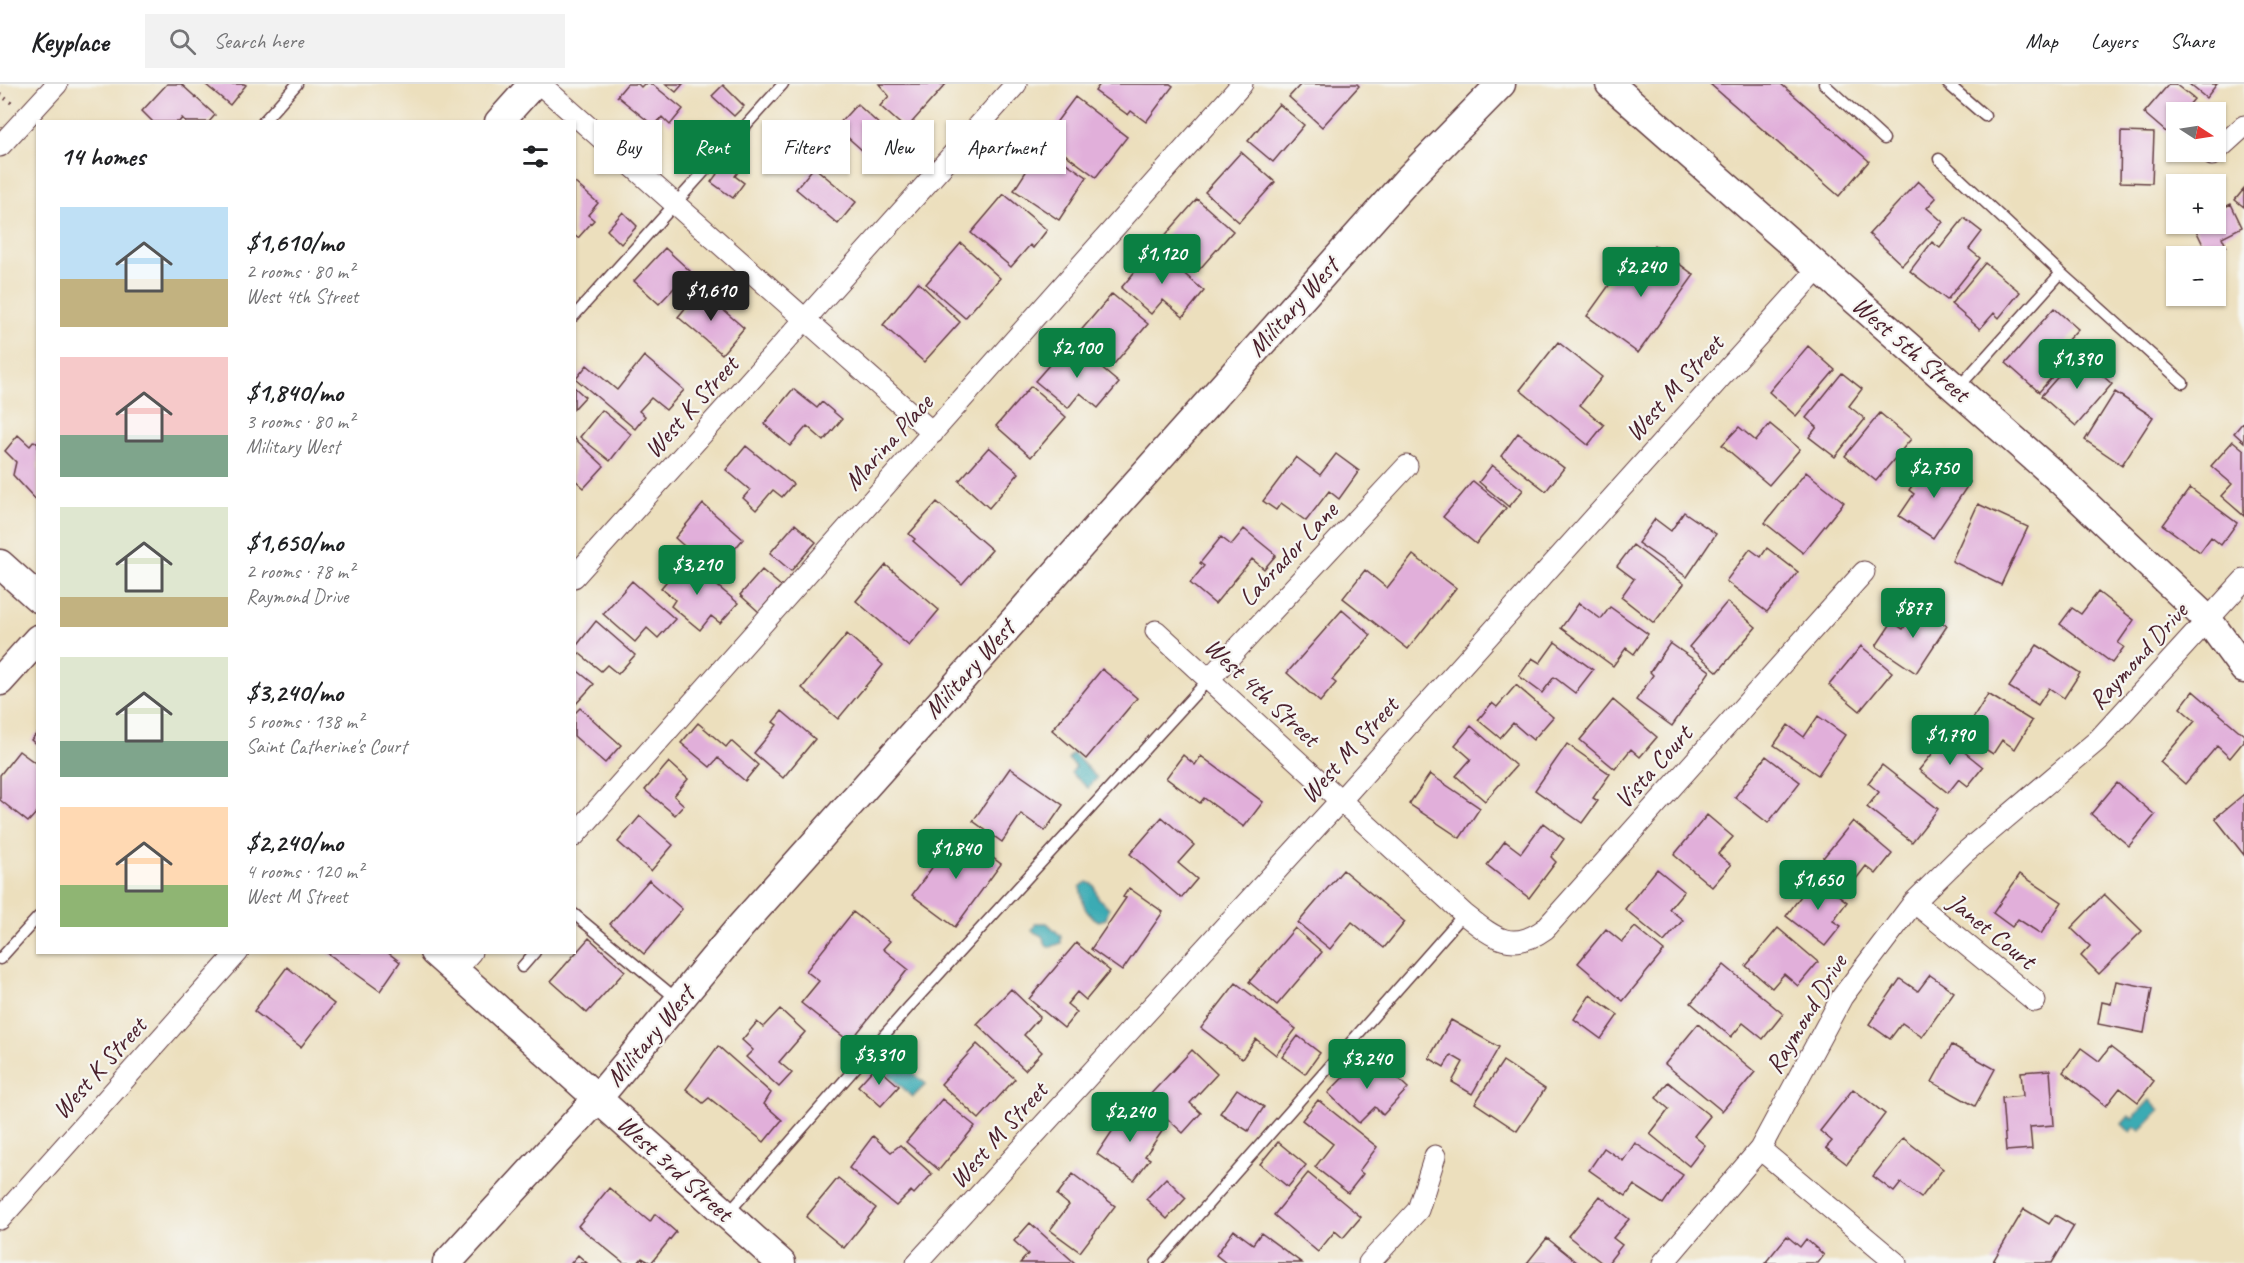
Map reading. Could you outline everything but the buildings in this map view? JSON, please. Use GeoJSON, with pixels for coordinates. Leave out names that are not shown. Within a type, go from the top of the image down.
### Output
{"type":"FeatureCollection","features":[{"type":"Feature","properties":{"kind":"main road"},"geometry":{"type":"LineString","coordinates":[[501,120],[533,84]]}},
{"type":"Feature","properties":{"kind":"main road","name":"Military West"},"geometry":{"type":"LineString","coordinates":[[447,1263],[597,1099],[748,918],[1392,197],[1501,84]]}},
{"type":"Feature","properties":{"kind":"main road","name":"West 5th Street"},"geometry":{"type":"LineString","coordinates":[[1610,84],[2060,480],[2208,620],[2244,669]]}},
{"type":"Feature","properties":{"kind":"main road"},"geometry":{"type":"LineString","coordinates":[[0,564],[36,596]]}},
{"type":"Feature","properties":{"kind":"main road"},"geometry":{"type":"LineString","coordinates":[[0,681],[36,641]]}},
{"type":"Feature","properties":{"kind":"main road","name":"West 3rd Street"},"geometry":{"type":"LineString","coordinates":[[453,958],[597,1099],[781,1263]]}},
{"type":"Feature","properties":{"kind":"street"},"geometry":{"type":"LineString","coordinates":[[0,146],[57,84]]}},
{"type":"Feature","properties":{"kind":"street"},"geometry":{"type":"LineString","coordinates":[[540,84],[933,432]]}},
{"type":"Feature","properties":{"kind":"street","name":"West K Street"},"geometry":{"type":"LineString","coordinates":[[576,575],[1016,84]]}},
{"type":"Feature","properties":{"kind":"street","name":"Marina Place"},"geometry":{"type":"LineString","coordinates":[[576,834],[1242,84]]}},
{"type":"Feature","properties":{"kind":"street"},"geometry":{"type":"LineString","coordinates":[[2226,142],[2244,126]]}},
{"type":"Feature","properties":{"kind":"street","name":"West M Street"},"geometry":{"type":"LineString","coordinates":[[917,1263],[1340,801],[1818,269]]}},
{"type":"Feature","properties":{"kind":"street","name":"Labrador Lane"},"geometry":{"type":"LineString","coordinates":[[1209,679],[1407,466]]}},
{"type":"Feature","properties":{"kind":"street","name":"Vista Court"},"geometry":{"type":"LineString","coordinates":[[1464,914],[1483,929],[1515,943],[1531,939],[1545,929],[1864,572]]}},
{"type":"Feature","properties":{"kind":"street","name":"Raymond Drive"},"geometry":{"type":"LineString","coordinates":[[1663,1263],[1760,1149],[1842,997],[1914,902],[1963,854],[2098,740],[2244,580]]}},
{"type":"Feature","properties":{"kind":"street","name":"West 4th Street"},"geometry":{"type":"LineString","coordinates":[[1156,631],[1464,914]]}},
{"type":"Feature","properties":{"kind":"street","name":"Janet Court"},"geometry":{"type":"LineString","coordinates":[[1914,902],[2035,1001]]}},
{"type":"Feature","properties":{"kind":"street","name":"West K Street"},"geometry":{"type":"LineString","coordinates":[[0,1219],[236,954]]}},
{"type":"Feature","properties":{"kind":"street"},"geometry":{"type":"LineString","coordinates":[[1760,1149],[1896,1263]]}},
{"type":"Feature","properties":{"kind":"street"},"geometry":{"type":"LineString","coordinates":[[1369,1263],[1418,1210],[1435,1156]]}},
{"type":"Feature","properties":{"kind":"lane"},"geometry":{"type":"LineString","coordinates":[[265,120],[297,84]]}},
{"type":"Feature","properties":{"kind":"lane"},"geometry":{"type":"LineString","coordinates":[[576,314],[783,84]]}},
{"type":"Feature","properties":{"kind":"lane"},"geometry":{"type":"LineString","coordinates":[[1824,84],[1884,139]]}},
{"type":"Feature","properties":{"kind":"lane"},"geometry":{"type":"LineString","coordinates":[[1948,84],[1985,116]]}},
{"type":"Feature","properties":{"kind":"lane"},"geometry":{"type":"LineString","coordinates":[[1939,159],[2183,383]]}},
{"type":"Feature","properties":{"kind":"lane"},"geometry":{"type":"LineString","coordinates":[[1956,389],[2061,273]]}},
{"type":"Feature","properties":{"kind":"lane"},"geometry":{"type":"LineString","coordinates":[[726,1214],[908,1008],[1209,679]]}},
{"type":"Feature","properties":{"kind":"lane"},"geometry":{"type":"LineString","coordinates":[[1156,1263],[1464,914]]}},
{"type":"Feature","properties":{"kind":"lane"},"geometry":{"type":"LineString","coordinates":[[576,916],[679,1000]]}},
{"type":"Feature","properties":{"kind":"lane"},"geometry":{"type":"LineString","coordinates":[[0,959],[36,919]]}},
{"type":"Feature","properties":{"kind":"lane"},"geometry":{"type":"LineString","coordinates":[[522,967],[533,954]]}},
{"type":"Feature","properties":{"kind":"water"},"geometry":{"type":"Polygon","coordinates":[[[1073,753],[1097,778],[1088,788],[1071,773],[1076,767],[1068,759],[1073,753]]]}},
{"type":"Feature","properties":{"kind":"water"},"geometry":{"type":"Polygon","coordinates":[[[1087,882],[1094,885],[1098,898],[1109,908],[1106,919],[1099,921],[1089,914],[1085,907],[1080,887],[1087,882]]]}},
{"type":"Feature","properties":{"kind":"water"},"geometry":{"type":"Polygon","coordinates":[[[1036,923],[1047,923],[1061,936],[1061,943],[1051,947],[1046,945],[1042,936],[1032,931],[1036,923]]]}},
{"type":"Feature","properties":{"kind":"water"},"geometry":{"type":"Polygon","coordinates":[[[900,1062],[926,1084],[913,1097],[888,1074],[900,1062]]]}},
{"type":"Feature","properties":{"kind":"water"},"geometry":{"type":"Polygon","coordinates":[[[2150,1100],[2160,1110],[2140,1131],[2135,1127],[2130,1132],[2122,1124],[2129,1116],[2132,1119],[2150,1100]]]}}]}
